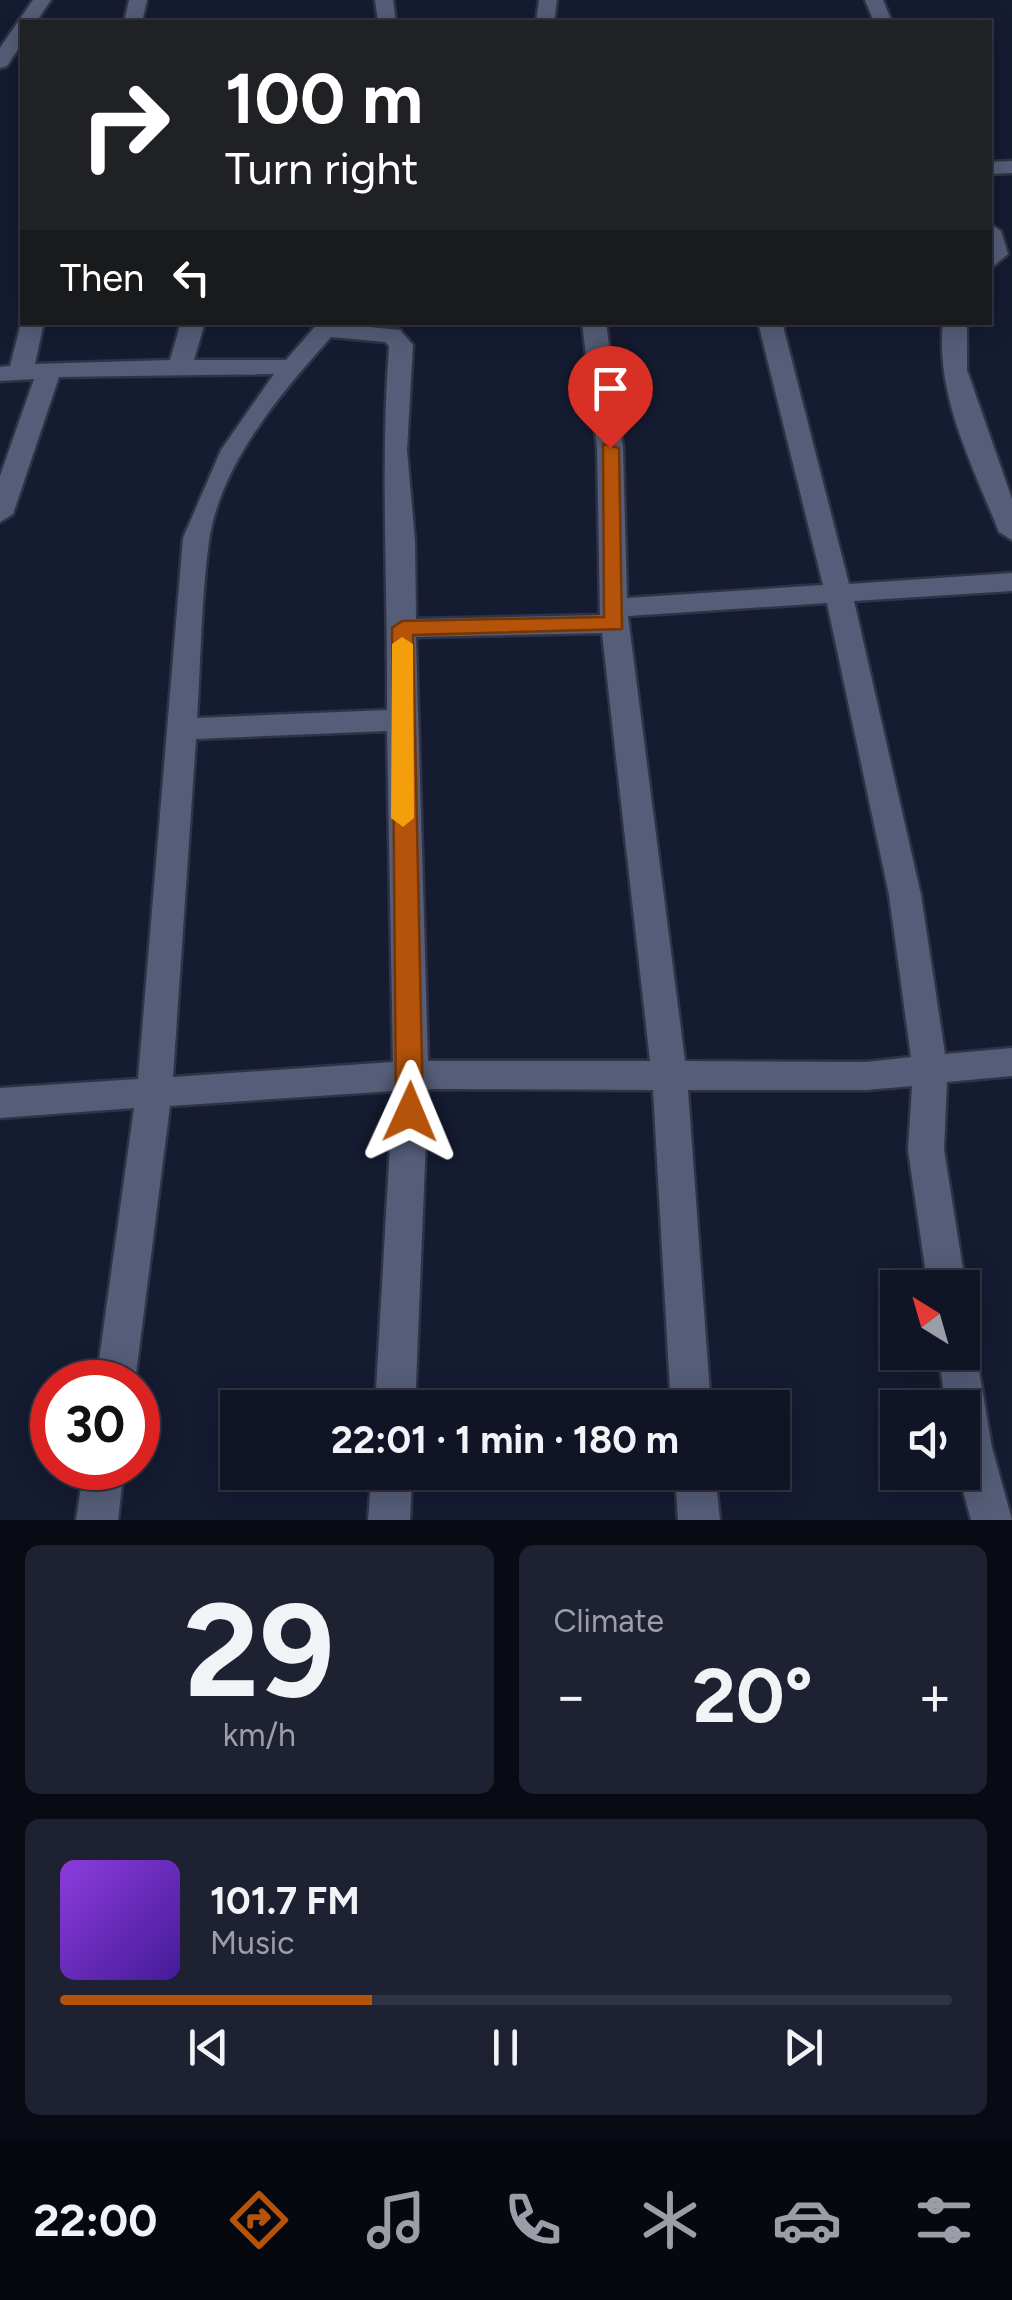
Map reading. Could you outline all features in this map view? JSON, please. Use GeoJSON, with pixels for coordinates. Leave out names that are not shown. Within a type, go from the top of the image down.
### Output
{"type":"FeatureCollection","features":[{"type":"Feature","properties":{"kind":"street"},"geometry":{"type":"LineString","coordinates":[[0,62],[20,32]]}},
{"type":"Feature","properties":{"kind":"street"},"geometry":{"type":"LineString","coordinates":[[31,325],[11,373],[291,367]]}},
{"type":"Feature","properties":{"kind":"street"},"geometry":{"type":"LineString","coordinates":[[180,367],[192,325]]}},
{"type":"Feature","properties":{"kind":"street"},"geometry":{"type":"LineString","coordinates":[[594,325],[610,448],[614,616],[669,1074],[690,1390]]}},
{"type":"Feature","properties":{"kind":"street"},"geometry":{"type":"LineString","coordinates":[[771,325],[857,668],[904,894],[930,1068],[926,1150],[944,1270]]}},
{"type":"Feature","properties":{"kind":"street"},"geometry":{"type":"LineString","coordinates":[[954,325],[951,338],[963,398],[1012,532]]}},
{"type":"Feature","properties":{"kind":"street"},"geometry":{"type":"LineString","coordinates":[[118,1360],[154,1092],[196,538],[204,506],[221,471],[291,367],[329,326],[392,335],[400,345],[394,450],[402,540],[402,720],[411,1075],[396,1390]]}},
{"type":"Feature","properties":{"kind":"street"},"geometry":{"type":"LineString","coordinates":[[0,514],[49,370]]}},
{"type":"Feature","properties":{"kind":"street"},"geometry":{"type":"LineString","coordinates":[[402,628],[614,616],[1012,582]]}},
{"type":"Feature","properties":{"kind":"street"},"geometry":{"type":"LineString","coordinates":[[182,729],[402,720]]}},
{"type":"Feature","properties":{"kind":"street"},"geometry":{"type":"LineString","coordinates":[[0,1103],[411,1075],[866,1076],[1012,1062]]}},
{"type":"Feature","properties":{"kind":"street"},"geometry":{"type":"LineString","coordinates":[[960,1370],[972,1448],[992,1520]]}},
{"type":"Feature","properties":{"kind":"street"},"geometry":{"type":"LineString","coordinates":[[96,1520],[101,1490]]}},
{"type":"Feature","properties":{"kind":"street"},"geometry":{"type":"LineString","coordinates":[[390,1520],[391,1490]]}},
{"type":"Feature","properties":{"kind":"street"},"geometry":{"type":"LineString","coordinates":[[696,1490],[698,1520]]}},
{"type":"Feature","properties":{"kind":"slow traffic"},"geometry":{"type":"LineString","coordinates":[[402,644],[403,818]]}},
{"type":"Feature","properties":{"kind":"route"},"geometry":{"type":"LineString","coordinates":[[410,1112],[402,628],[615,624],[610,448]]}}]}
